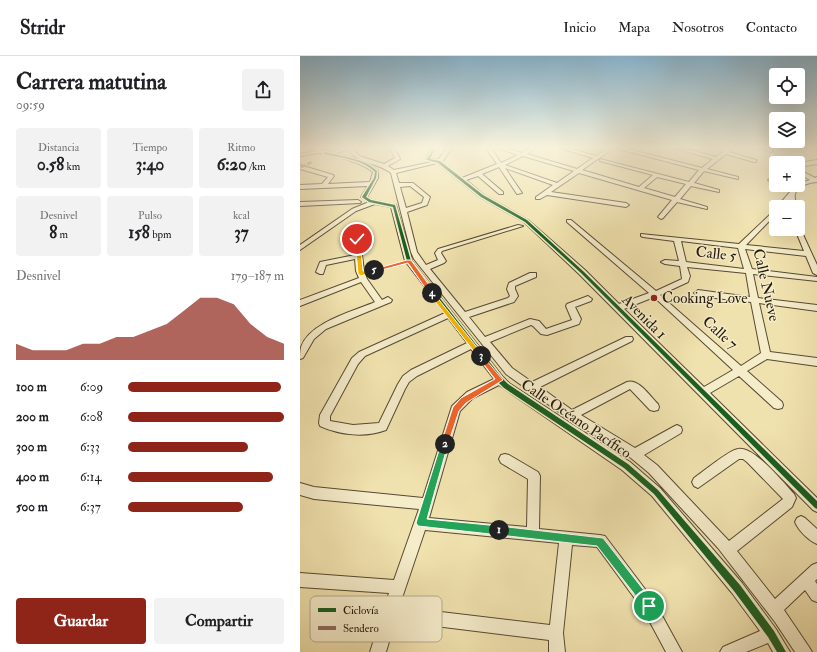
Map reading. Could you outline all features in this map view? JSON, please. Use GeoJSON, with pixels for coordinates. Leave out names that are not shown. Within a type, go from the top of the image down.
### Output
{"type":"FeatureCollection","features":[{"type":"Feature","properties":{"kind":"street"},"geometry":{"type":"LineString","coordinates":[[324,186],[331,178],[330,176]]}},
{"type":"Feature","properties":{"kind":"street"},"geometry":{"type":"LineString","coordinates":[[300,242],[358,202],[364,196],[375,176]]}},
{"type":"Feature","properties":{"kind":"street","name":"Calle Océano Pacífico"},"geometry":{"type":"LineString","coordinates":[[394,176],[414,252],[425,268],[428,280],[448,315],[500,380],[506,386],[626,466],[656,492],[737,588],[771,634],[782,652]]}},
{"type":"Feature","properties":{"kind":"street","name":"Avenida 1"},"geometry":{"type":"LineString","coordinates":[[457,176],[482,196],[526,221],[582,272],[817,506]]}},
{"type":"Feature","properties":{"kind":"street"},"geometry":{"type":"LineString","coordinates":[[462,180],[472,176]]}},
{"type":"Feature","properties":{"kind":"street"},"geometry":{"type":"LineString","coordinates":[[481,176],[501,193]]}},
{"type":"Feature","properties":{"kind":"street"},"geometry":{"type":"LineString","coordinates":[[507,176],[519,194]]}},
{"type":"Feature","properties":{"kind":"street"},"geometry":{"type":"LineString","coordinates":[[531,176],[558,185]]}},
{"type":"Feature","properties":{"kind":"street"},"geometry":{"type":"LineString","coordinates":[[538,198],[575,176]]}},
{"type":"Feature","properties":{"kind":"street"},"geometry":{"type":"LineString","coordinates":[[554,194],[577,176]]}},
{"type":"Feature","properties":{"kind":"street"},"geometry":{"type":"LineString","coordinates":[[596,176],[705,208]]}},
{"type":"Feature","properties":{"kind":"street"},"geometry":{"type":"LineString","coordinates":[[641,188],[655,176]]}},
{"type":"Feature","properties":{"kind":"street"},"geometry":{"type":"LineString","coordinates":[[659,176],[716,191]]}},
{"type":"Feature","properties":{"kind":"street"},"geometry":{"type":"LineString","coordinates":[[661,217],[697,176]]}},
{"type":"Feature","properties":{"kind":"street"},"geometry":{"type":"LineString","coordinates":[[727,176],[736,178]]}},
{"type":"Feature","properties":{"kind":"street"},"geometry":{"type":"LineString","coordinates":[[786,200],[797,186],[816,180]]}},
{"type":"Feature","properties":{"kind":"street"},"geometry":{"type":"LineString","coordinates":[[300,187],[371,184]]}},
{"type":"Feature","properties":{"kind":"street"},"geometry":{"type":"LineString","coordinates":[[398,185],[411,184],[427,197],[425,204],[404,211]]}},
{"type":"Feature","properties":{"kind":"street"},"geometry":{"type":"LineString","coordinates":[[546,192],[626,205]]}},
{"type":"Feature","properties":{"kind":"street"},"geometry":{"type":"LineString","coordinates":[[793,193],[793,200]]}},
{"type":"Feature","properties":{"kind":"street","name":"Calle Océano Pacífico"},"geometry":{"type":"LineString","coordinates":[[364,196],[380,203],[394,206],[409,261],[463,316],[510,371],[572,415],[635,454],[665,482],[728,550],[774,609],[804,652]]}},
{"type":"Feature","properties":{"kind":"street"},"geometry":{"type":"LineString","coordinates":[[300,248],[354,210],[401,198]]}},
{"type":"Feature","properties":{"kind":"street"},"geometry":{"type":"LineString","coordinates":[[303,205],[358,202]]}},
{"type":"Feature","properties":{"kind":"street","name":"Calle Nueve"},"geometry":{"type":"LineString","coordinates":[[766,355],[756,301],[742,246],[769,218]]}},
{"type":"Feature","properties":{"kind":"street","name":"Calle 7"},"geometry":{"type":"LineString","coordinates":[[569,220],[655,294],[778,405]]}},
{"type":"Feature","properties":{"kind":"street"},"geometry":{"type":"LineString","coordinates":[[425,268],[442,261],[438,253],[440,250],[520,226]]}},
{"type":"Feature","properties":{"kind":"street"},"geometry":{"type":"LineString","coordinates":[[300,356],[317,331],[384,301],[362,276],[357,239],[363,229]]}},
{"type":"Feature","properties":{"kind":"street"},"geometry":{"type":"LineString","coordinates":[[643,235],[809,254]]}},
{"type":"Feature","properties":{"kind":"street"},"geometry":{"type":"LineString","coordinates":[[801,236],[817,273]]}},
{"type":"Feature","properties":{"kind":"street"},"geometry":{"type":"LineString","coordinates":[[677,239],[683,264]]}},
{"type":"Feature","properties":{"kind":"street"},"geometry":{"type":"LineString","coordinates":[[320,272],[323,264],[359,256]]}},
{"type":"Feature","properties":{"kind":"street","name":"Calle 5"},"geometry":{"type":"LineString","coordinates":[[665,262],[817,280]]}},
{"type":"Feature","properties":{"kind":"street","name":"Calle 5"},"geometry":{"type":"LineString","coordinates":[[618,308],[655,294],[685,280],[686,276],[683,264]]}},
{"type":"Feature","properties":{"kind":"street"},"geometry":{"type":"LineString","coordinates":[[463,316],[511,300],[514,296],[510,289],[512,285],[533,275]]}},
{"type":"Feature","properties":{"kind":"street"},"geometry":{"type":"LineString","coordinates":[[300,303],[362,276]]}},
{"type":"Feature","properties":{"kind":"street"},"geometry":{"type":"LineString","coordinates":[[698,293],[817,308]]}},
{"type":"Feature","properties":{"kind":"street"},"geometry":{"type":"LineString","coordinates":[[484,341],[530,322],[536,323],[544,332],[576,322],[577,319],[570,306],[588,299]]}},
{"type":"Feature","properties":{"kind":"street"},"geometry":{"type":"LineString","coordinates":[[448,315],[362,354],[355,361],[326,415],[324,423],[331,427],[374,430],[382,427],[406,379],[414,373],[472,345]]}},
{"type":"Feature","properties":{"kind":"street"},"geometry":{"type":"LineString","coordinates":[[531,387],[629,339]]}},
{"type":"Feature","properties":{"kind":"street"},"geometry":{"type":"LineString","coordinates":[[702,393],[766,355],[817,362]]}},
{"type":"Feature","properties":{"kind":"street"},"geometry":{"type":"LineString","coordinates":[[395,596],[421,523],[456,409],[470,395],[500,380]]}},
{"type":"Feature","properties":{"kind":"street"},"geometry":{"type":"LineString","coordinates":[[572,415],[630,385],[635,387],[654,407]]}},
{"type":"Feature","properties":{"kind":"street"},"geometry":{"type":"LineString","coordinates":[[635,454],[677,430]]}},
{"type":"Feature","properties":{"kind":"street"},"geometry":{"type":"LineString","coordinates":[[698,482],[737,454],[744,454],[751,458],[790,498],[788,503],[728,550]]}},
{"type":"Feature","properties":{"kind":"street"},"geometry":{"type":"LineString","coordinates":[[505,459],[534,476],[533,534]]}},
{"type":"Feature","properties":{"kind":"street"},"geometry":{"type":"LineString","coordinates":[[656,492],[665,482]]}},
{"type":"Feature","properties":{"kind":"street"},"geometry":{"type":"LineString","coordinates":[[300,489],[314,493],[427,504]]}},
{"type":"Feature","properties":{"kind":"street"},"geometry":{"type":"LineString","coordinates":[[802,522],[817,538]]}},
{"type":"Feature","properties":{"kind":"street"},"geometry":{"type":"LineString","coordinates":[[421,523],[600,541],[649,606],[674,652]]}},
{"type":"Feature","properties":{"kind":"street"},"geometry":{"type":"LineString","coordinates":[[557,652],[556,633],[566,538]]}},
{"type":"Feature","properties":{"kind":"street"},"geometry":{"type":"LineString","coordinates":[[774,609],[817,570]]}},
{"type":"Feature","properties":{"kind":"street"},"geometry":{"type":"LineString","coordinates":[[300,580],[398,587]]}},
{"type":"Feature","properties":{"kind":"street"},"geometry":{"type":"LineString","coordinates":[[806,581],[817,594]]}},
{"type":"Feature","properties":{"kind":"street"},"geometry":{"type":"LineString","coordinates":[[442,619],[556,633]]}},
{"type":"Feature","properties":{"kind":"street"},"geometry":{"type":"LineString","coordinates":[[728,652],[771,634]]}},
{"type":"Feature","properties":{"kind":"street"},"geometry":{"type":"LineString","coordinates":[[378,652],[381,642]]}},
{"type":"Feature","properties":{"kind":"path"},"geometry":{"type":"LineString","coordinates":[[362,276],[409,261]]}},
{"type":"Feature","properties":{"kind":"cycle path"},"geometry":{"type":"LineString","coordinates":[[375,176],[364,197],[370,201],[394,206],[409,261],[500,380],[506,386],[626,466],[656,492],[737,588],[771,634],[782,652]]}},
{"type":"Feature","properties":{"kind":"cycle path"},"geometry":{"type":"LineString","coordinates":[[456,176],[482,196],[526,221],[582,272],[817,506]]}},
{"type":"Feature","properties":{"kind":"place","name":"Cooking Love"},"geometry":{"type":"Point","coordinates":[654,298]}},
{"type":"Feature","properties":{"kind":"route"},"geometry":{"type":"LineString","coordinates":[[357,239],[361,274],[409,261],[448,315],[500,380],[470,395],[463,400],[456,409],[421,523],[600,541],[649,606]]}}]}
